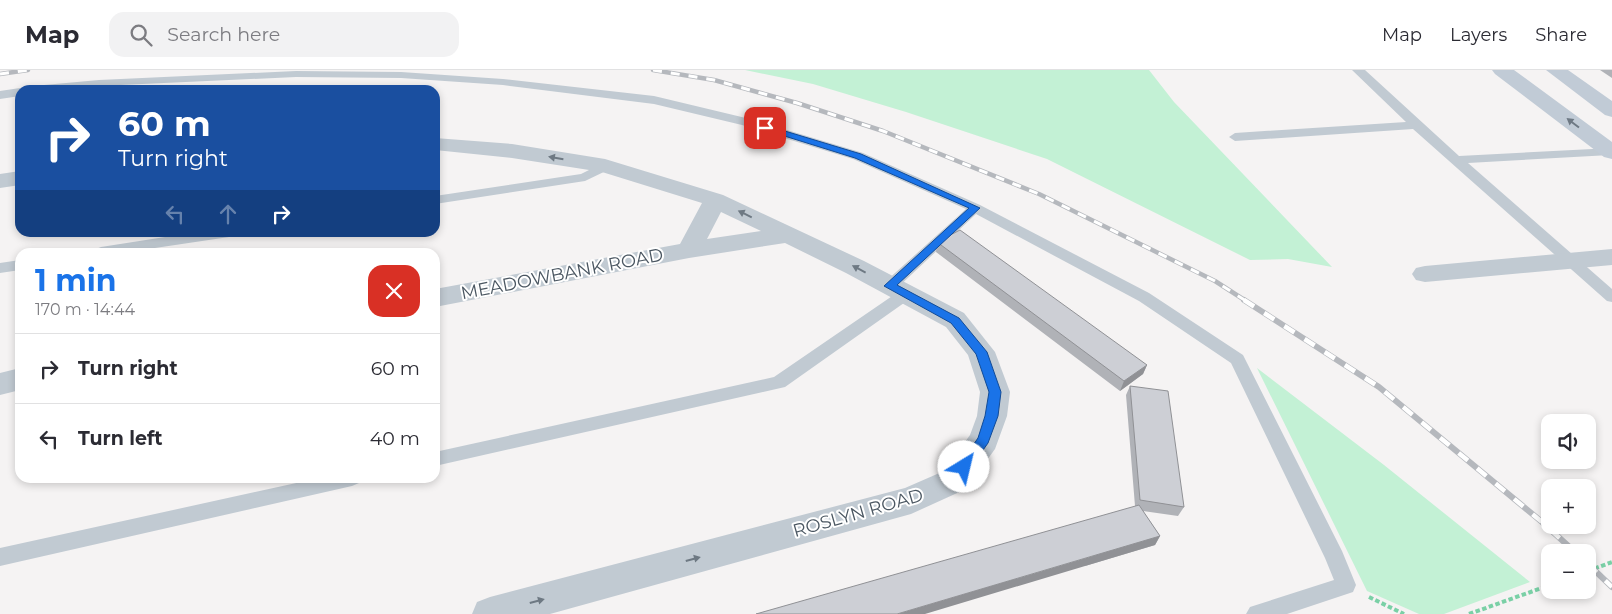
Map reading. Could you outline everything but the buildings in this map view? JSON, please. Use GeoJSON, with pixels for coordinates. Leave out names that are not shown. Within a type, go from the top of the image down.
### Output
{"type":"FeatureCollection","features":[{"type":"Feature","properties":{"kind":"street"},"geometry":{"type":"LineString","coordinates":[[1502,70],[1611,152]]}},
{"type":"Feature","properties":{"kind":"street"},"geometry":{"type":"LineString","coordinates":[[1556,70],[1612,111]]}},
{"type":"Feature","properties":{"kind":"street","name":"ROSLYN ROAD"},"geometry":{"type":"LineString","coordinates":[[440,144],[512,151],[605,166],[715,200],[855,267],[955,320],[981,352],[995,392],[992,416],[984,440],[955,480],[911,500],[490,614]]}},
{"type":"Feature","properties":{"kind":"street"},"geometry":{"type":"LineString","coordinates":[[0,181],[15,179]]}},
{"type":"Feature","properties":{"kind":"street"},"geometry":{"type":"LineString","coordinates":[[689,250],[715,200]]}},
{"type":"Feature","properties":{"kind":"street","name":"MEADOWBANK ROAD"},"geometry":{"type":"LineString","coordinates":[[440,297],[689,250],[788,235]]}},
{"type":"Feature","properties":{"kind":"street"},"geometry":{"type":"LineString","coordinates":[[1425,274],[1612,258]]}},
{"type":"Feature","properties":{"kind":"street"},"geometry":{"type":"LineString","coordinates":[[0,384],[15,381]]}},
{"type":"Feature","properties":{"kind":"lane"},"geometry":{"type":"LineString","coordinates":[[1358,70],[1416,125],[1612,297]]}},
{"type":"Feature","properties":{"kind":"lane"},"geometry":{"type":"LineString","coordinates":[[80,85],[286,74],[401,75],[503,82],[654,100],[746,122],[858,156],[975,208],[1144,297],[1236,359],[1335,557],[1346,585],[1257,614]]}},
{"type":"Feature","properties":{"kind":"lane"},"geometry":{"type":"LineString","coordinates":[[0,95],[15,93]]}},
{"type":"Feature","properties":{"kind":"lane"},"geometry":{"type":"LineString","coordinates":[[1236,137],[1416,125]]}},
{"type":"Feature","properties":{"kind":"lane"},"geometry":{"type":"LineString","coordinates":[[1458,160],[1611,152]]}},
{"type":"Feature","properties":{"kind":"lane"},"geometry":{"type":"LineString","coordinates":[[440,199],[585,177],[605,166]]}},
{"type":"Feature","properties":{"kind":"lane"},"geometry":{"type":"LineString","coordinates":[[440,458],[779,382],[898,290],[975,208]]}},
{"type":"Feature","properties":{"kind":"lane"},"geometry":{"type":"LineString","coordinates":[[127,248],[197,237]]}},
{"type":"Feature","properties":{"kind":"lane"},"geometry":{"type":"LineString","coordinates":[[0,268],[15,266]]}},
{"type":"Feature","properties":{"kind":"lane"},"geometry":{"type":"LineString","coordinates":[[0,557],[330,483]]}},
{"type":"Feature","properties":{"kind":"path"},"geometry":{"type":"LineString","coordinates":[[1596,568],[1612,562]]}},
{"type":"Feature","properties":{"kind":"path"},"geometry":{"type":"LineString","coordinates":[[1346,585],[1404,614]]}},
{"type":"Feature","properties":{"kind":"path"},"geometry":{"type":"LineString","coordinates":[[1469,614],[1541,588]]}},
{"type":"Feature","properties":{"kind":"green space"},"geometry":{"type":"Polygon","coordinates":[[[745,70],[1149,70],[1174,102],[1332,267],[1288,259],[1250,260],[1047,159],[906,112],[813,84],[745,70]]]}},
{"type":"Feature","properties":{"kind":"green space"},"geometry":{"type":"Polygon","coordinates":[[[1257,368],[1384,465],[1530,582],[1444,614],[1419,614],[1367,591],[1257,368]]]}},
{"type":"Feature","properties":{"kind":"railway"},"geometry":{"type":"LineString","coordinates":[[0,74],[28,70]]}},
{"type":"Feature","properties":{"kind":"railway"},"geometry":{"type":"LineString","coordinates":[[653,70],[714,80],[797,103],[883,131],[1039,194],[1215,281],[1246,301]]}},
{"type":"Feature","properties":{"kind":"railway"},"geometry":{"type":"LineString","coordinates":[[1244,300],[1379,387],[1566,544]]}},
{"type":"Feature","properties":{"kind":"railway"},"geometry":{"type":"LineString","coordinates":[[1596,572],[1612,587]]}},
{"type":"Feature","properties":{"kind":"route"},"geometry":{"type":"LineString","coordinates":[[765,128],[858,156],[975,208],[890,286],[955,320],[981,352],[995,392],[992,416],[984,440],[964,467]]}}]}
